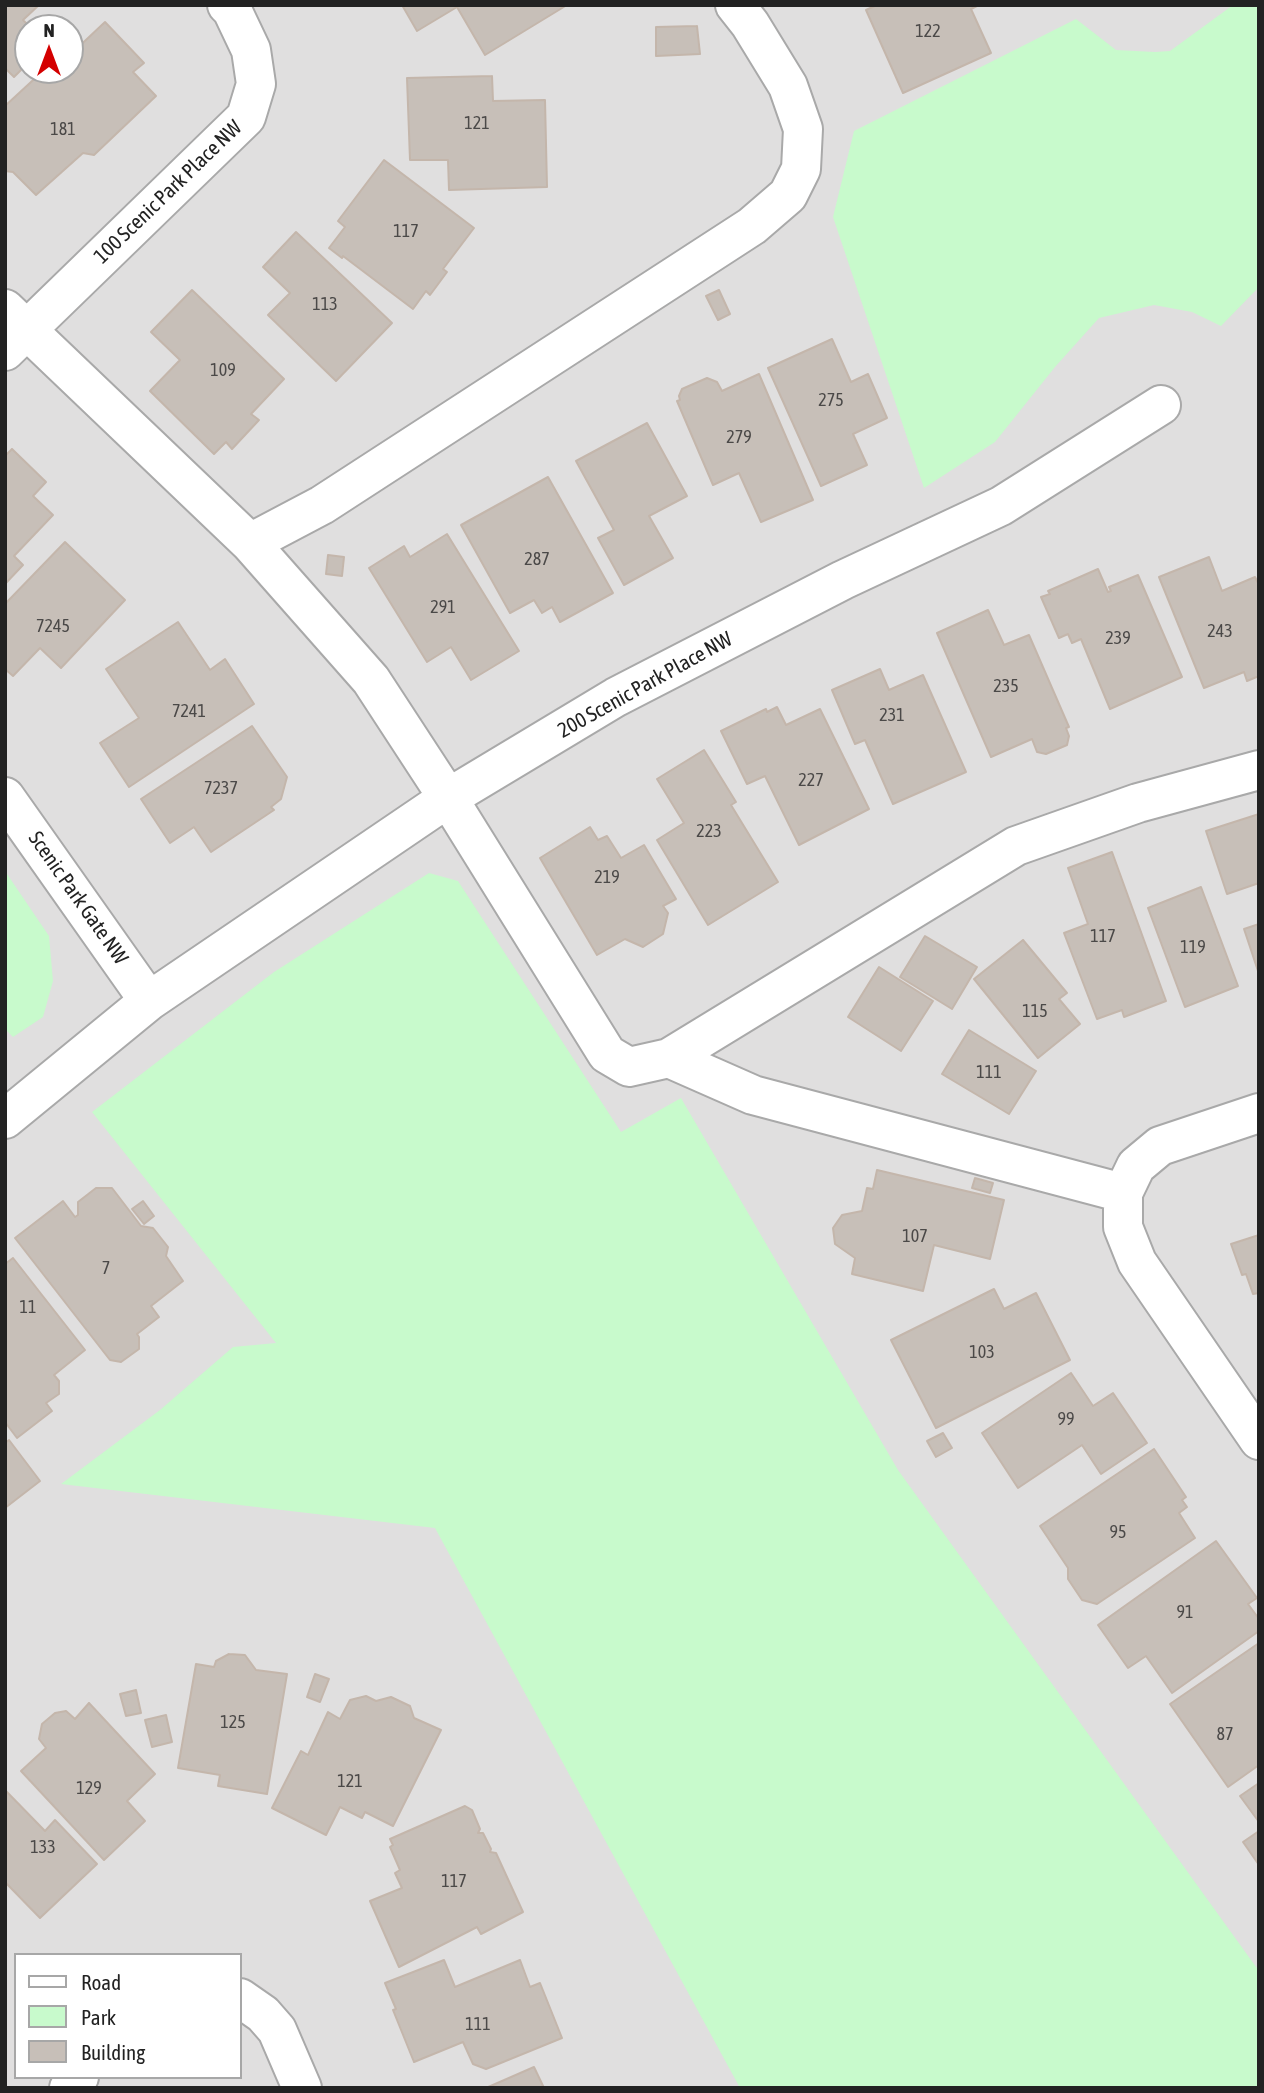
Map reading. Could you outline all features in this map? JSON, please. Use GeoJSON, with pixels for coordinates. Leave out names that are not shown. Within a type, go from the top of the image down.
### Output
{"type":"FeatureCollection","features":[{"type":"Feature","properties":{"kind":"street","name":"100 Scenic Park Place NW"},"geometry":{"type":"LineString","coordinates":[[13,330],[246,117],[256,84],[251,50],[227,5]]}},
{"type":"Feature","properties":{"kind":"street"},"geometry":{"type":"LineString","coordinates":[[250,543],[321,505],[752,226],[788,195],[801,169],[803,129],[788,86],[750,24],[735,5]]}},
{"type":"Feature","properties":{"kind":"street"},"geometry":{"type":"LineString","coordinates":[[13,330],[250,543],[370,680],[448,798],[607,1054],[629,1067],[669,1058],[1016,846],[1138,803],[1259,770]]}},
{"type":"Feature","properties":{"kind":"street","name":"200 Scenic Park Place NW"},"geometry":{"type":"LineString","coordinates":[[5,1119],[149,1001],[448,798],[616,697],[843,580],[1001,506],[1161,405]]}},
{"type":"Feature","properties":{"kind":"street","name":"Scenic Park Gate NW"},"geometry":{"type":"LineString","coordinates":[[5,796],[149,1001]]}},
{"type":"Feature","properties":{"kind":"street"},"geometry":{"type":"LineString","coordinates":[[669,1058],[753,1095],[1123,1193]]}},
{"type":"Feature","properties":{"kind":"street"},"geometry":{"type":"LineString","coordinates":[[1259,1113],[1160,1146],[1136,1166],[1123,1193],[1123,1227],[1137,1262],[1259,1440]]}},
{"type":"Feature","properties":{"kind":"street"},"geometry":{"type":"LineString","coordinates":[[242,1999],[263,2014],[277,2030],[302,2088]]}},
{"type":"Feature","properties":{"kind":"shaded area"},"geometry":{"type":"Polygon","coordinates":[[[5,5],[1259,5],[1259,2088],[5,2088],[5,5]]]}},
{"type":"Feature","properties":{"kind":"green space"},"geometry":{"type":"Polygon","coordinates":[[[1233,5],[1259,5],[1259,287],[1221,326],[1192,312],[1154,305],[1099,318],[1055,367],[995,442],[924,488],[833,217],[854,131],[1076,19],[1116,50],[1170,51],[1233,5]]]}},
{"type":"Feature","properties":{"kind":"green space"},"geometry":{"type":"Polygon","coordinates":[[[5,871],[49,936],[53,981],[43,1017],[13,1037],[5,1029],[5,871]]]}},
{"type":"Feature","properties":{"kind":"green space"},"geometry":{"type":"Polygon","coordinates":[[[429,873],[458,881],[621,1132],[681,1098],[898,1470],[1259,1971],[1259,2088],[740,2088],[435,1528],[61,1484],[160,1410],[233,1347],[276,1343],[92,1112],[274,972],[429,873]]]}},
{"type":"Feature","properties":{"kind":"building"},"geometry":{"type":"Polygon","coordinates":[[[5,5],[39,5],[29,14],[14,14],[14,77],[5,68],[5,5]]]}},
{"type":"Feature","properties":{"kind":"building"},"geometry":{"type":"Polygon","coordinates":[[[402,5],[567,5],[485,55],[457,7],[417,31],[402,5]]]}},
{"type":"Feature","properties":{"kind":"building"},"geometry":{"type":"Polygon","coordinates":[[[877,5],[979,5],[971,9],[991,53],[903,93],[866,10],[877,5]]]}},
{"type":"Feature","properties":{"kind":"building"},"geometry":{"type":"Polygon","coordinates":[[[105,22],[144,63],[133,72],[156,96],[94,155],[83,153],[36,195],[13,172],[5,171],[5,106],[29,84],[84,84],[84,42],[105,22]]]}},
{"type":"Feature","properties":{"kind":"building"},"geometry":{"type":"Polygon","coordinates":[[[697,26],[700,54],[656,56],[656,27],[697,26]]]}},
{"type":"Feature","properties":{"kind":"building"},"geometry":{"type":"Polygon","coordinates":[[[492,76],[493,101],[545,100],[547,187],[449,190],[448,160],[410,160],[407,78],[492,76]]]}},
{"type":"Feature","properties":{"kind":"building"},"geometry":{"type":"Polygon","coordinates":[[[384,160],[474,228],[443,269],[447,272],[430,295],[426,291],[413,309],[329,248],[345,227],[338,221],[384,160]]]}},
{"type":"Feature","properties":{"kind":"building"},"geometry":{"type":"Polygon","coordinates":[[[296,232],[392,323],[336,381],[268,315],[290,293],[263,267],[296,232]]]}},
{"type":"Feature","properties":{"kind":"building"},"geometry":{"type":"Polygon","coordinates":[[[192,290],[284,379],[251,414],[259,420],[232,449],[226,442],[214,454],[150,391],[180,360],[151,332],[192,290]]]}},
{"type":"Feature","properties":{"kind":"building"},"geometry":{"type":"Polygon","coordinates":[[[719,290],[730,314],[718,320],[706,296],[719,290]]]}},
{"type":"Feature","properties":{"kind":"building"},"geometry":{"type":"Polygon","coordinates":[[[832,339],[851,382],[868,374],[887,418],[853,434],[867,465],[821,486],[768,368],[832,339]]]}},
{"type":"Feature","properties":{"kind":"building"},"geometry":{"type":"Polygon","coordinates":[[[759,374],[813,500],[761,522],[739,473],[713,485],[677,401],[680,400],[682,389],[707,378],[717,382],[722,391],[759,374]]]}},
{"type":"Feature","properties":{"kind":"building"},"geometry":{"type":"Polygon","coordinates":[[[647,423],[687,496],[649,516],[673,558],[624,585],[598,538],[614,530],[576,461],[647,423]]]}},
{"type":"Feature","properties":{"kind":"building"},"geometry":{"type":"Polygon","coordinates":[[[12,449],[46,482],[33,496],[53,515],[14,556],[23,565],[5,584],[5,456],[12,449]]]}},
{"type":"Feature","properties":{"kind":"building"},"geometry":{"type":"Polygon","coordinates":[[[548,477],[613,593],[560,622],[552,607],[542,613],[534,600],[510,613],[461,525],[548,477]]]}},
{"type":"Feature","properties":{"kind":"building"},"geometry":{"type":"Polygon","coordinates":[[[447,534],[519,651],[471,680],[451,647],[427,662],[369,568],[404,546],[410,557],[447,534]]]}},
{"type":"Feature","properties":{"kind":"building"},"geometry":{"type":"Polygon","coordinates":[[[65,542],[125,600],[61,668],[40,648],[13,676],[5,669],[5,604],[65,542]]]}},
{"type":"Feature","properties":{"kind":"building"},"geometry":{"type":"Polygon","coordinates":[[[328,555],[344,557],[342,576],[326,574],[328,555]]]}},
{"type":"Feature","properties":{"kind":"building"},"geometry":{"type":"Polygon","coordinates":[[[1209,557],[1222,591],[1255,577],[1259,585],[1259,676],[1247,681],[1244,672],[1204,688],[1159,577],[1209,557]]]}},
{"type":"Feature","properties":{"kind":"building"},"geometry":{"type":"Polygon","coordinates":[[[1098,569],[1108,592],[1111,591],[1109,587],[1138,575],[1182,677],[1110,709],[1081,639],[1072,643],[1068,634],[1059,638],[1041,597],[1050,594],[1048,591],[1098,569]]]}},
{"type":"Feature","properties":{"kind":"building"},"geometry":{"type":"Polygon","coordinates":[[[988,610],[1004,645],[1029,635],[1069,727],[1066,728],[1069,736],[1067,745],[1046,754],[1037,752],[1032,739],[991,757],[937,633],[988,610]]]}},
{"type":"Feature","properties":{"kind":"building"},"geometry":{"type":"Polygon","coordinates":[[[178,622],[210,670],[225,659],[254,704],[129,787],[100,743],[139,718],[106,669],[178,622]]]}},
{"type":"Feature","properties":{"kind":"building"},"geometry":{"type":"Polygon","coordinates":[[[880,669],[889,690],[923,675],[966,772],[893,804],[865,740],[855,744],[832,690],[880,669]]]}},
{"type":"Feature","properties":{"kind":"building"},"geometry":{"type":"Polygon","coordinates":[[[777,707],[786,725],[820,709],[869,809],[799,845],[765,776],[747,784],[721,731],[766,709],[767,712],[777,707]]]}},
{"type":"Feature","properties":{"kind":"building"},"geometry":{"type":"Polygon","coordinates":[[[252,726],[287,777],[281,799],[271,807],[274,810],[211,852],[194,827],[170,843],[141,799],[252,726]]]}},
{"type":"Feature","properties":{"kind":"building"},"geometry":{"type":"Polygon","coordinates":[[[704,750],[736,802],[731,805],[778,882],[708,925],[657,840],[684,823],[657,779],[704,750]]]}},
{"type":"Feature","properties":{"kind":"building"},"geometry":{"type":"Polygon","coordinates":[[[1259,814],[1259,883],[1227,894],[1206,831],[1259,814]]]}},
{"type":"Feature","properties":{"kind":"building"},"geometry":{"type":"Polygon","coordinates":[[[590,827],[598,840],[607,836],[621,858],[644,845],[676,899],[663,906],[668,913],[663,934],[643,947],[625,939],[597,955],[540,858],[590,827]]]}},
{"type":"Feature","properties":{"kind":"building"},"geometry":{"type":"Polygon","coordinates":[[[1112,852],[1166,1001],[1124,1017],[1122,1010],[1097,1019],[1064,933],[1088,924],[1068,868],[1112,852]]]}},
{"type":"Feature","properties":{"kind":"building"},"geometry":{"type":"Polygon","coordinates":[[[1201,887],[1238,986],[1185,1007],[1148,908],[1201,887]]]}},
{"type":"Feature","properties":{"kind":"building"},"geometry":{"type":"Polygon","coordinates":[[[1259,924],[1259,974],[1244,929],[1259,924]]]}},
{"type":"Feature","properties":{"kind":"building"},"geometry":{"type":"Polygon","coordinates":[[[925,936],[977,967],[952,1009],[900,977],[925,936]]]}},
{"type":"Feature","properties":{"kind":"building"},"geometry":{"type":"Polygon","coordinates":[[[1023,940],[1067,993],[1059,999],[1080,1024],[1038,1058],[974,979],[1023,940]]]}},
{"type":"Feature","properties":{"kind":"building"},"geometry":{"type":"Polygon","coordinates":[[[879,967],[933,1001],[901,1051],[848,1017],[879,967]]]}},
{"type":"Feature","properties":{"kind":"building"},"geometry":{"type":"Polygon","coordinates":[[[969,1030],[1036,1071],[1009,1114],[942,1074],[969,1030]]]}},
{"type":"Feature","properties":{"kind":"building"},"geometry":{"type":"Polygon","coordinates":[[[877,1170],[1004,1200],[990,1259],[934,1245],[923,1291],[852,1274],[855,1258],[835,1244],[833,1228],[842,1215],[862,1211],[867,1188],[873,1189],[877,1170]]]}},
{"type":"Feature","properties":{"kind":"building"},"geometry":{"type":"Polygon","coordinates":[[[975,1178],[993,1183],[990,1193],[972,1188],[975,1178]]]}},
{"type":"Feature","properties":{"kind":"building"},"geometry":{"type":"Polygon","coordinates":[[[96,1188],[112,1188],[141,1226],[153,1228],[168,1247],[166,1256],[183,1281],[151,1306],[159,1317],[137,1334],[139,1349],[121,1362],[110,1360],[15,1238],[63,1201],[75,1217],[78,1215],[78,1202],[96,1188]]]}},
{"type":"Feature","properties":{"kind":"building"},"geometry":{"type":"Polygon","coordinates":[[[143,1201],[154,1216],[144,1224],[132,1209],[143,1201]]]}},
{"type":"Feature","properties":{"kind":"building"},"geometry":{"type":"Polygon","coordinates":[[[1259,1235],[1259,1293],[1253,1294],[1246,1274],[1242,1275],[1231,1244],[1259,1235]]]}},
{"type":"Feature","properties":{"kind":"building"},"geometry":{"type":"Polygon","coordinates":[[[13,1258],[85,1350],[54,1375],[59,1381],[59,1394],[46,1403],[52,1411],[17,1438],[5,1422],[5,1264],[13,1258]]]}},
{"type":"Feature","properties":{"kind":"building"},"geometry":{"type":"Polygon","coordinates":[[[994,1289],[1004,1309],[1036,1293],[1070,1360],[936,1428],[891,1340],[994,1289]]]}},
{"type":"Feature","properties":{"kind":"building"},"geometry":{"type":"Polygon","coordinates":[[[1071,1373],[1093,1406],[1113,1393],[1147,1443],[1101,1474],[1082,1445],[1018,1488],[982,1433],[1071,1373]]]}},
{"type":"Feature","properties":{"kind":"building"},"geometry":{"type":"Polygon","coordinates":[[[943,1433],[952,1448],[936,1457],[927,1441],[943,1433]]]}},
{"type":"Feature","properties":{"kind":"building"},"geometry":{"type":"Polygon","coordinates":[[[9,1440],[40,1481],[5,1508],[5,1443],[9,1440]]]}},
{"type":"Feature","properties":{"kind":"building"},"geometry":{"type":"Polygon","coordinates":[[[1154,1449],[1186,1497],[1182,1500],[1187,1507],[1179,1513],[1195,1538],[1097,1604],[1082,1600],[1068,1579],[1068,1568],[1040,1526],[1154,1449]]]}},
{"type":"Feature","properties":{"kind":"building"},"geometry":{"type":"Polygon","coordinates":[[[1216,1541],[1257,1598],[1248,1604],[1259,1619],[1259,1631],[1172,1693],[1146,1656],[1128,1668],[1098,1625],[1216,1541]]]}},
{"type":"Feature","properties":{"kind":"building"},"geometry":{"type":"Polygon","coordinates":[[[1259,1643],[1259,1765],[1228,1787],[1170,1704],[1259,1643]]]}},
{"type":"Feature","properties":{"kind":"building"},"geometry":{"type":"Polygon","coordinates":[[[229,1654],[245,1655],[256,1670],[287,1674],[267,1794],[218,1786],[220,1775],[178,1768],[196,1664],[214,1667],[216,1661],[229,1654]]]}},
{"type":"Feature","properties":{"kind":"building"},"geometry":{"type":"Polygon","coordinates":[[[315,1674],[329,1679],[320,1702],[307,1697],[315,1674]]]}},
{"type":"Feature","properties":{"kind":"building"},"geometry":{"type":"Polygon","coordinates":[[[136,1690],[141,1713],[126,1716],[120,1694],[136,1690]]]}},
{"type":"Feature","properties":{"kind":"building"},"geometry":{"type":"Polygon","coordinates":[[[366,1696],[376,1701],[391,1697],[410,1706],[414,1718],[441,1730],[393,1826],[365,1812],[362,1818],[340,1807],[326,1835],[272,1808],[301,1751],[308,1755],[328,1712],[340,1719],[350,1700],[366,1696]]]}},
{"type":"Feature","properties":{"kind":"building"},"geometry":{"type":"Polygon","coordinates":[[[89,1703],[155,1774],[127,1801],[145,1821],[104,1860],[21,1771],[46,1748],[39,1739],[42,1724],[55,1713],[66,1711],[75,1719],[89,1703]]]}},
{"type":"Feature","properties":{"kind":"building"},"geometry":{"type":"Polygon","coordinates":[[[166,1715],[172,1742],[152,1747],[145,1720],[166,1715]]]}},
{"type":"Feature","properties":{"kind":"building"},"geometry":{"type":"Polygon","coordinates":[[[1259,1783],[1259,1822],[1240,1796],[1259,1783]]]}},
{"type":"Feature","properties":{"kind":"building"},"geometry":{"type":"Polygon","coordinates":[[[5,1790],[45,1831],[55,1820],[97,1864],[40,1918],[5,1882],[5,1790]]]}},
{"type":"Feature","properties":{"kind":"building"},"geometry":{"type":"Polygon","coordinates":[[[465,1806],[472,1810],[480,1829],[478,1833],[483,1833],[490,1852],[496,1853],[523,1912],[481,1934],[477,1927],[399,1967],[370,1901],[402,1888],[395,1873],[400,1870],[390,1847],[393,1845],[390,1839],[465,1806]]]}},
{"type":"Feature","properties":{"kind":"building"},"geometry":{"type":"Polygon","coordinates":[[[1259,1831],[1259,1865],[1243,1842],[1259,1831]]]}},
{"type":"Feature","properties":{"kind":"building"},"geometry":{"type":"Polygon","coordinates":[[[444,1960],[455,1987],[520,1960],[530,1987],[540,1983],[562,2038],[486,2069],[473,2064],[463,2042],[414,2062],[385,1983],[444,1960]]]}},
{"type":"Feature","properties":{"kind":"building"},"geometry":{"type":"Polygon","coordinates":[[[534,2067],[544,2088],[486,2088],[534,2067]]]}}]}
